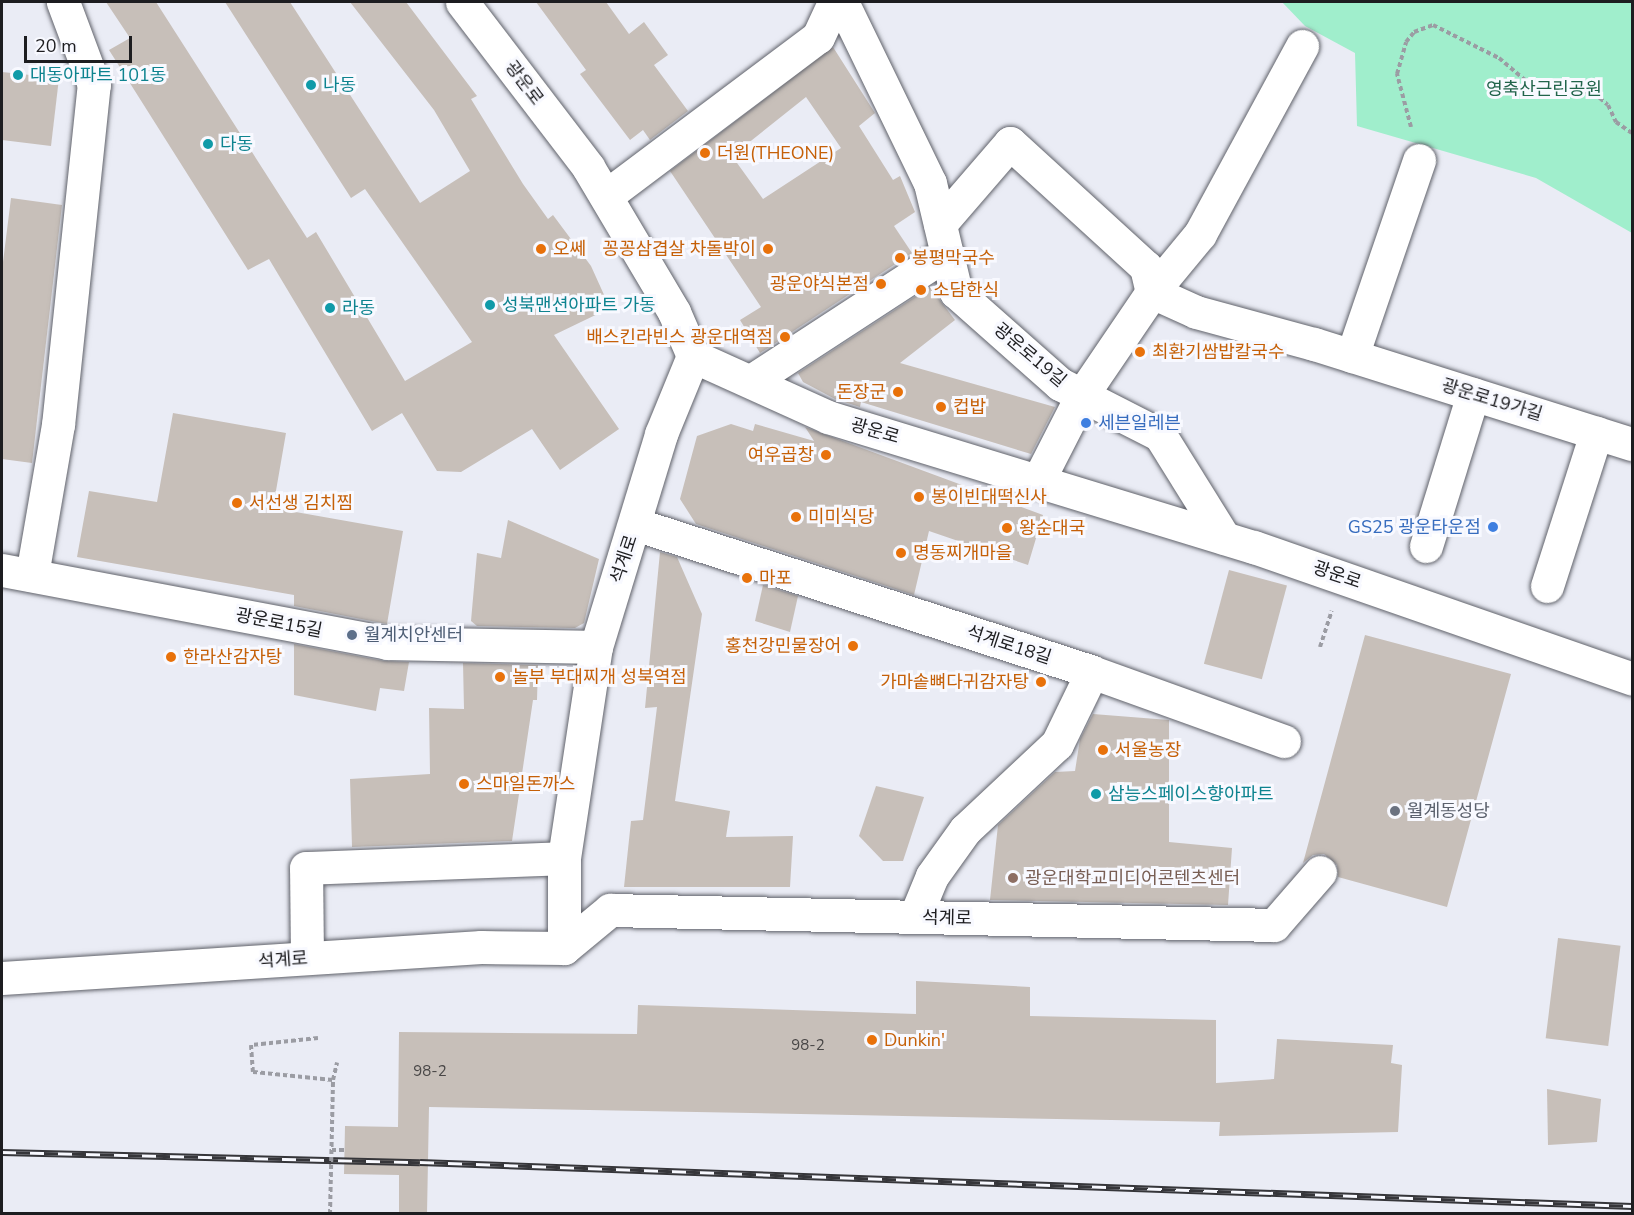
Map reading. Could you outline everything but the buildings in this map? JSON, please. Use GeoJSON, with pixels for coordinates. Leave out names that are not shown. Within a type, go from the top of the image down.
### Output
{"type":"FeatureCollection","features":[{"type":"Feature","properties":{"kind":"street"},"geometry":{"type":"LineString","coordinates":[[17,572],[58,425],[94,85],[63,2]]}},
{"type":"Feature","properties":{"kind":"street","name":"광운로"},"geometry":{"type":"LineString","coordinates":[[462,2],[588,167],[674,312],[693,356],[828,417],[1039,479],[1224,538],[1632,679]]}},
{"type":"Feature","properties":{"kind":"street"},"geometry":{"type":"LineString","coordinates":[[606,196],[818,37],[834,2]]}},
{"type":"Feature","properties":{"kind":"street","name":"광운로19길"},"geometry":{"type":"LineString","coordinates":[[842,2],[930,183],[956,292],[1060,384],[1160,435],[1224,538]]}},
{"type":"Feature","properties":{"kind":"street"},"geometry":{"type":"LineString","coordinates":[[1039,479],[1082,395],[1152,292],[1200,234],[1302,46]]}},
{"type":"Feature","properties":{"kind":"street"},"geometry":{"type":"LineString","coordinates":[[751,381],[943,238],[1010,143],[1146,267],[1152,292]]}},
{"type":"Feature","properties":{"kind":"street"},"geometry":{"type":"LineString","coordinates":[[1353,356],[1419,160]]}},
{"type":"Feature","properties":{"kind":"street","name":"광운로19가길"},"geometry":{"type":"LineString","coordinates":[[1152,292],[1196,312],[1353,356],[1632,444]]}},
{"type":"Feature","properties":{"kind":"street","name":"석계로"},"geometry":{"type":"LineString","coordinates":[[564,948],[564,858],[596,647],[661,434],[693,356]]}},
{"type":"Feature","properties":{"kind":"street"},"geometry":{"type":"LineString","coordinates":[[1426,546],[1473,394]]}},
{"type":"Feature","properties":{"kind":"street"},"geometry":{"type":"LineString","coordinates":[[1547,586],[1596,433]]}},
{"type":"Feature","properties":{"kind":"street","name":"석계로18길"},"geometry":{"type":"LineString","coordinates":[[635,524],[1092,672],[1284,741]]}},
{"type":"Feature","properties":{"kind":"street","name":"광운로15길"},"geometry":{"type":"LineString","coordinates":[[17,572],[387,643],[596,647]]}},
{"type":"Feature","properties":{"kind":"street"},"geometry":{"type":"LineString","coordinates":[[915,917],[932,876],[965,830],[1057,744],[1092,672]]}},
{"type":"Feature","properties":{"kind":"street"},"geometry":{"type":"LineString","coordinates":[[306,958],[306,868],[564,858]]}},
{"type":"Feature","properties":{"kind":"street","name":"석계로"},"geometry":{"type":"LineString","coordinates":[[2,978],[481,947],[564,948],[610,910],[915,917],[1283,933],[1320,872]]}},
{"type":"Feature","properties":{"kind":"path"},"geometry":{"type":"LineString","coordinates":[[1419,160],[1397,74],[1406,42],[1414,32],[1433,25],[1499,58],[1531,85],[1594,93],[1608,105],[1616,122],[1632,133]]}},
{"type":"Feature","properties":{"kind":"path"},"geometry":{"type":"LineString","coordinates":[[318,1038],[251,1045],[253,1072],[333,1080]]}},
{"type":"Feature","properties":{"kind":"path"},"geometry":{"type":"LineString","coordinates":[[330,1214],[333,1080],[337,1062]]}},
{"type":"Feature","properties":{"kind":"path"},"geometry":{"type":"LineString","coordinates":[[332,1150],[345,1150]]}},
{"type":"Feature","properties":{"kind":"green space","name":"영축산근린공원"},"geometry":{"type":"Polygon","coordinates":[[[1282,2],[1632,2],[1632,233],[1536,178],[1357,126],[1355,53],[1305,26],[1282,2]]]}},
{"type":"Feature","properties":{"kind":"railway"},"geometry":{"type":"LineString","coordinates":[[2,1152],[420,1162],[1632,1206]]}},
{"type":"Feature","properties":{"kind":"place","name":"대동아파트 101동"},"geometry":{"type":"Point","coordinates":[18,75]}},
{"type":"Feature","properties":{"kind":"place","name":"나동"},"geometry":{"type":"Point","coordinates":[311,85]}},
{"type":"Feature","properties":{"kind":"place","name":"다동"},"geometry":{"type":"Point","coordinates":[208,144]}},
{"type":"Feature","properties":{"kind":"place","name":"더원(THEONE)"},"geometry":{"type":"Point","coordinates":[705,153]}},
{"type":"Feature","properties":{"kind":"place","name":"오쎄"},"geometry":{"type":"Point","coordinates":[541,249]}},
{"type":"Feature","properties":{"kind":"place","name":"꽁꽁삼겹살 차돌박이"},"geometry":{"type":"Point","coordinates":[768,249]}},
{"type":"Feature","properties":{"kind":"place","name":"봉평막국수"},"geometry":{"type":"Point","coordinates":[900,258]}},
{"type":"Feature","properties":{"kind":"place","name":"광운야식본점"},"geometry":{"type":"Point","coordinates":[881,284]}},
{"type":"Feature","properties":{"kind":"place","name":"소담한식"},"geometry":{"type":"Point","coordinates":[921,290]}},
{"type":"Feature","properties":{"kind":"place","name":"성북맨션아파트 가동"},"geometry":{"type":"Point","coordinates":[490,305]}},
{"type":"Feature","properties":{"kind":"place","name":"라동"},"geometry":{"type":"Point","coordinates":[330,308]}},
{"type":"Feature","properties":{"kind":"place","name":"배스킨라빈스 광운대역점"},"geometry":{"type":"Point","coordinates":[785,337]}},
{"type":"Feature","properties":{"kind":"place","name":"최환기쌈밥칼국수"},"geometry":{"type":"Point","coordinates":[1140,352]}},
{"type":"Feature","properties":{"kind":"place","name":"돈장군"},"geometry":{"type":"Point","coordinates":[898,392]}},
{"type":"Feature","properties":{"kind":"place","name":"컵밥"},"geometry":{"type":"Point","coordinates":[941,407]}},
{"type":"Feature","properties":{"kind":"place","name":"세븐일레븐"},"geometry":{"type":"Point","coordinates":[1086,423]}},
{"type":"Feature","properties":{"kind":"place","name":"여우곱창"},"geometry":{"type":"Point","coordinates":[826,455]}},
{"type":"Feature","properties":{"kind":"place","name":"봉이빈대떡신사"},"geometry":{"type":"Point","coordinates":[919,497]}},
{"type":"Feature","properties":{"kind":"place","name":"서선생 김치찜"},"geometry":{"type":"Point","coordinates":[237,503]}},
{"type":"Feature","properties":{"kind":"place","name":"미미식당"},"geometry":{"type":"Point","coordinates":[796,517]}},
{"type":"Feature","properties":{"kind":"place","name":"GS25 광운타운점"},"geometry":{"type":"Point","coordinates":[1493,527]}},
{"type":"Feature","properties":{"kind":"place","name":"왕순대국"},"geometry":{"type":"Point","coordinates":[1007,528]}},
{"type":"Feature","properties":{"kind":"place","name":"명동찌개마을"},"geometry":{"type":"Point","coordinates":[901,553]}},
{"type":"Feature","properties":{"kind":"place","name":"마포"},"geometry":{"type":"Point","coordinates":[747,578]}},
{"type":"Feature","properties":{"kind":"place","name":"월계치안센터"},"geometry":{"type":"Point","coordinates":[352,635]}},
{"type":"Feature","properties":{"kind":"place","name":"홍천강민물장어"},"geometry":{"type":"Point","coordinates":[853,646]}},
{"type":"Feature","properties":{"kind":"place","name":"한라산감자탕"},"geometry":{"type":"Point","coordinates":[171,657]}},
{"type":"Feature","properties":{"kind":"place","name":"놀부 부대찌개 성북역점"},"geometry":{"type":"Point","coordinates":[500,677]}},
{"type":"Feature","properties":{"kind":"place","name":"가마솥뼈다귀감자탕"},"geometry":{"type":"Point","coordinates":[1041,682]}},
{"type":"Feature","properties":{"kind":"place","name":"서울농장"},"geometry":{"type":"Point","coordinates":[1103,750]}},
{"type":"Feature","properties":{"kind":"place","name":"스마일돈까스"},"geometry":{"type":"Point","coordinates":[464,784]}},
{"type":"Feature","properties":{"kind":"place","name":"삼능스페이스향아파트"},"geometry":{"type":"Point","coordinates":[1096,794]}},
{"type":"Feature","properties":{"kind":"place","name":"월계동성당"},"geometry":{"type":"Point","coordinates":[1395,811]}},
{"type":"Feature","properties":{"kind":"place","name":"광운대학교미디어콘텐츠센터"},"geometry":{"type":"Point","coordinates":[1013,878]}},
{"type":"Feature","properties":{"kind":"place","name":"Dunkin'"},"geometry":{"type":"Point","coordinates":[872,1040]}}]}
